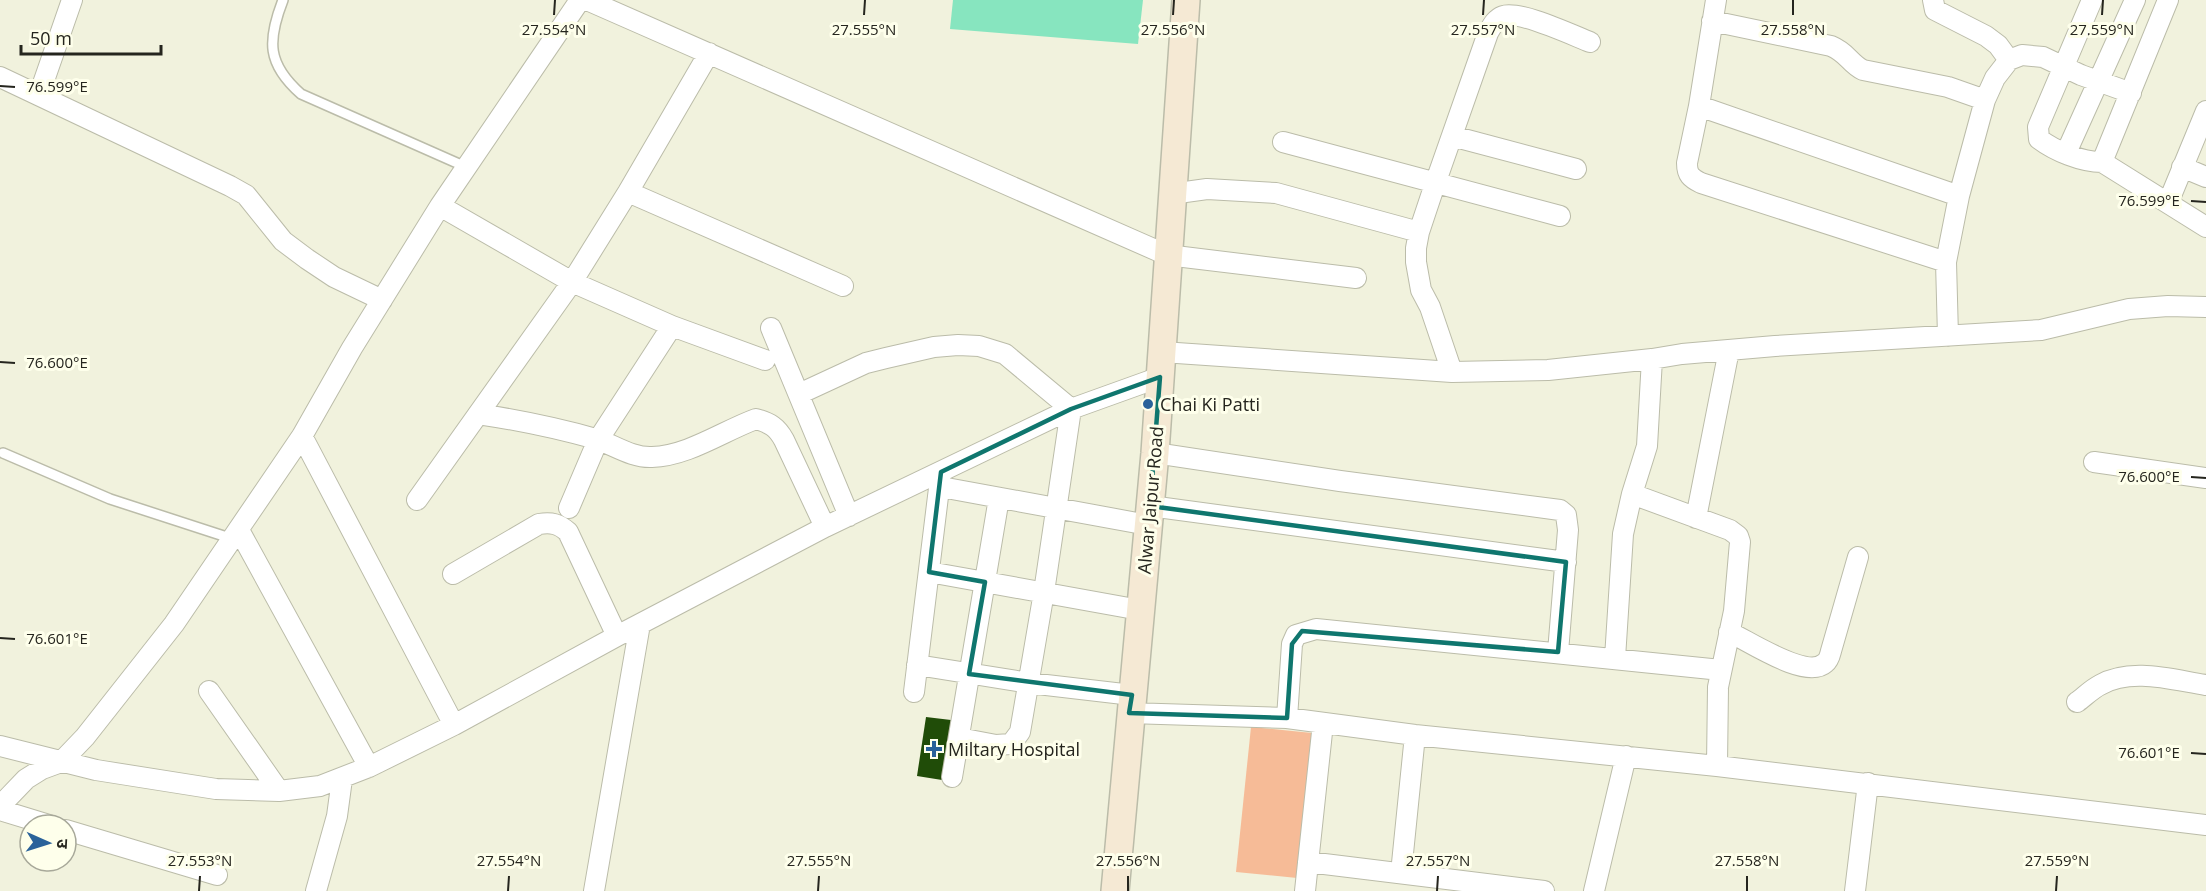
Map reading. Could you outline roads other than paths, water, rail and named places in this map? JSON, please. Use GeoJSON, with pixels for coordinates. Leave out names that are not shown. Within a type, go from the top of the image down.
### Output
{"type":"FeatureCollection","features":[{"type":"Feature","properties":{"kind":"main road","name":"Alwar Jaipur Road"},"geometry":{"type":"LineString","coordinates":[[1114,891],[1155,453],[1186,0]]}},
{"type":"Feature","properties":{"kind":"street"},"geometry":{"type":"LineString","coordinates":[[39,95],[72,0]]}},
{"type":"Feature","properties":{"kind":"street"},"geometry":{"type":"LineString","coordinates":[[0,806],[26,779],[42,769],[61,762],[85,738],[174,624],[302,436],[352,348],[465,167],[580,0]]}},
{"type":"Feature","properties":{"kind":"street"},"geometry":{"type":"LineString","coordinates":[[587,0],[1167,255],[1356,278]]}},
{"type":"Feature","properties":{"kind":"street"},"geometry":{"type":"LineString","coordinates":[[1716,0],[1699,106],[1687,163],[1687,172],[1691,178],[1946,262]]}},
{"type":"Feature","properties":{"kind":"street"},"geometry":{"type":"LineString","coordinates":[[1933,0],[1935,10],[1986,36],[1998,45],[2008,60]]}},
{"type":"Feature","properties":{"kind":"street"},"geometry":{"type":"LineString","coordinates":[[2092,0],[2038,127],[2039,139],[2049,147],[2090,162],[2102,162],[2206,226]]}},
{"type":"Feature","properties":{"kind":"street"},"geometry":{"type":"LineString","coordinates":[[2066,153],[2135,0]]}},
{"type":"Feature","properties":{"kind":"street"},"geometry":{"type":"LineString","coordinates":[[2102,162],[2168,0]]}},
{"type":"Feature","properties":{"kind":"street"},"geometry":{"type":"LineString","coordinates":[[1452,372],[1418,279],[1416,248],[1435,184],[1488,33],[1496,20],[1505,15],[1519,15],[1590,42]]}},
{"type":"Feature","properties":{"kind":"street"},"geometry":{"type":"LineString","coordinates":[[1712,21],[1831,46],[1841,50],[1850,57],[1856,67],[1863,70],[1948,87],[1985,100]]}},
{"type":"Feature","properties":{"kind":"street"},"geometry":{"type":"LineString","coordinates":[[417,500],[572,282],[628,192],[709,53]]}},
{"type":"Feature","properties":{"kind":"street"},"geometry":{"type":"LineString","coordinates":[[1948,336],[1946,262],[1959,196],[1985,100],[1995,78],[2008,60],[2022,55],[2043,57],[2131,93]]}},
{"type":"Feature","properties":{"kind":"street"},"geometry":{"type":"LineString","coordinates":[[0,77],[246,195],[283,241],[334,277],[382,300]]}},
{"type":"Feature","properties":{"kind":"street"},"geometry":{"type":"LineString","coordinates":[[1699,106],[1959,196]]}},
{"type":"Feature","properties":{"kind":"street"},"geometry":{"type":"LineString","coordinates":[[2168,203],[2204,119]]}},
{"type":"Feature","properties":{"kind":"street"},"geometry":{"type":"LineString","coordinates":[[1452,136],[1576,169]]}},
{"type":"Feature","properties":{"kind":"street"},"geometry":{"type":"LineString","coordinates":[[1283,142],[1560,216]]}},
{"type":"Feature","properties":{"kind":"street"},"geometry":{"type":"LineString","coordinates":[[2182,167],[2206,177]]}},
{"type":"Feature","properties":{"kind":"street"},"geometry":{"type":"LineString","coordinates":[[1172,194],[1207,189],[1276,193],[1419,232]]}},
{"type":"Feature","properties":{"kind":"street"},"geometry":{"type":"LineString","coordinates":[[628,192],[843,285]]}},
{"type":"Feature","properties":{"kind":"street"},"geometry":{"type":"LineString","coordinates":[[440,206],[572,282],[672,326],[765,360]]}},
{"type":"Feature","properties":{"kind":"street"},"geometry":{"type":"LineString","coordinates":[[0,746],[61,762],[184,785],[244,791],[279,791],[320,786],[369,767],[454,725],[825,527],[941,480],[1071,409],[1161,365],[1452,372],[1548,370],[1729,350],[2041,330],[2129,309],[2168,306],[2206,308]]}},
{"type":"Feature","properties":{"kind":"street"},"geometry":{"type":"LineString","coordinates":[[569,508],[598,440],[672,326]]}},
{"type":"Feature","properties":{"kind":"street"},"geometry":{"type":"LineString","coordinates":[[771,328],[849,516]]}},
{"type":"Feature","properties":{"kind":"street"},"geometry":{"type":"LineString","coordinates":[[798,394],[876,360],[934,347],[979,346],[1005,354],[1071,409]]}},
{"type":"Feature","properties":{"kind":"street"},"geometry":{"type":"LineString","coordinates":[[1696,518],[1729,350]]}},
{"type":"Feature","properties":{"kind":"street"},"geometry":{"type":"LineString","coordinates":[[1615,658],[1623,534],[1632,494],[1647,446],[1652,359]]}},
{"type":"Feature","properties":{"kind":"street"},"geometry":{"type":"LineString","coordinates":[[959,738],[996,745],[1011,744],[1020,732],[1044,592],[1071,409]]}},
{"type":"Feature","properties":{"kind":"street"},"geometry":{"type":"LineString","coordinates":[[478,414],[519,421],[598,440],[638,456],[651,458],[681,451],[756,420],[769,422],[780,431],[825,527]]}},
{"type":"Feature","properties":{"kind":"street"},"geometry":{"type":"LineString","coordinates":[[302,436],[454,725]]}},
{"type":"Feature","properties":{"kind":"street"},"geometry":{"type":"LineString","coordinates":[[1155,453],[1340,481],[1553,509],[1566,515],[1569,522],[1558,652]]}},
{"type":"Feature","properties":{"kind":"street"},"geometry":{"type":"LineString","coordinates":[[2094,462],[2204,471]]}},
{"type":"Feature","properties":{"kind":"street"},"geometry":{"type":"LineString","coordinates":[[941,480],[999,498],[1056,508],[1149,515],[1566,562]]}},
{"type":"Feature","properties":{"kind":"street"},"geometry":{"type":"LineString","coordinates":[[914,692],[941,480]]}},
{"type":"Feature","properties":{"kind":"street"},"geometry":{"type":"LineString","coordinates":[[1632,494],[1730,530],[1738,536],[1740,542],[1734,611],[1718,687],[1717,766]]}},
{"type":"Feature","properties":{"kind":"street"},"geometry":{"type":"LineString","coordinates":[[952,777],[999,498]]}},
{"type":"Feature","properties":{"kind":"street"},"geometry":{"type":"LineString","coordinates":[[453,574],[539,524],[548,522],[560,524],[568,532],[617,636]]}},
{"type":"Feature","properties":{"kind":"street"},"geometry":{"type":"LineString","coordinates":[[236,534],[369,767]]}},
{"type":"Feature","properties":{"kind":"street"},"geometry":{"type":"LineString","coordinates":[[1729,632],[1794,664],[1809,668],[1819,667],[1827,662],[1832,651],[1858,557]]}},
{"type":"Feature","properties":{"kind":"street"},"geometry":{"type":"LineString","coordinates":[[929,572],[1140,610]]}},
{"type":"Feature","properties":{"kind":"street"},"geometry":{"type":"LineString","coordinates":[[594,891],[640,624]]}},
{"type":"Feature","properties":{"kind":"street"},"geometry":{"type":"LineString","coordinates":[[1287,718],[1292,644],[1296,634],[1316,629],[1720,670]]}},
{"type":"Feature","properties":{"kind":"street"},"geometry":{"type":"LineString","coordinates":[[917,665],[1029,683],[1131,704],[1287,718],[1415,735],[1717,766],[2206,825]]}},
{"type":"Feature","properties":{"kind":"street"},"geometry":{"type":"LineString","coordinates":[[2077,702],[2099,685],[2122,677],[2144,676],[2206,685]]}},
{"type":"Feature","properties":{"kind":"street"},"geometry":{"type":"LineString","coordinates":[[209,691],[279,791]]}},
{"type":"Feature","properties":{"kind":"street"},"geometry":{"type":"LineString","coordinates":[[1305,891],[1323,723]]}},
{"type":"Feature","properties":{"kind":"street"},"geometry":{"type":"LineString","coordinates":[[1401,873],[1415,735]]}},
{"type":"Feature","properties":{"kind":"street"},"geometry":{"type":"LineString","coordinates":[[1594,891],[1626,756]]}},
{"type":"Feature","properties":{"kind":"street"},"geometry":{"type":"LineString","coordinates":[[316,891],[337,816],[342,778]]}},
{"type":"Feature","properties":{"kind":"street"},"geometry":{"type":"LineString","coordinates":[[1855,891],[1868,783]]}},
{"type":"Feature","properties":{"kind":"street"},"geometry":{"type":"LineString","coordinates":[[0,810],[18,816]]}},
{"type":"Feature","properties":{"kind":"street"},"geometry":{"type":"LineString","coordinates":[[78,834],[217,875]]}},
{"type":"Feature","properties":{"kind":"street"},"geometry":{"type":"LineString","coordinates":[[1308,862],[1544,891]]}},
{"type":"Feature","properties":{"kind":"lane"},"geometry":{"type":"LineString","coordinates":[[283,0],[274,32],[273,51],[278,68],[285,80],[301,94],[465,167]]}},
{"type":"Feature","properties":{"kind":"lane"},"geometry":{"type":"LineString","coordinates":[[3,453],[110,499],[236,534]]}},
{"type":"Feature","properties":{"kind":"place","name":"Chai Ki Patti"},"geometry":{"type":"Point","coordinates":[1148,404]}},
{"type":"Feature","properties":{"kind":"place","name":"Miltary Hospital"},"geometry":{"type":"Point","coordinates":[934,749]}}]}
